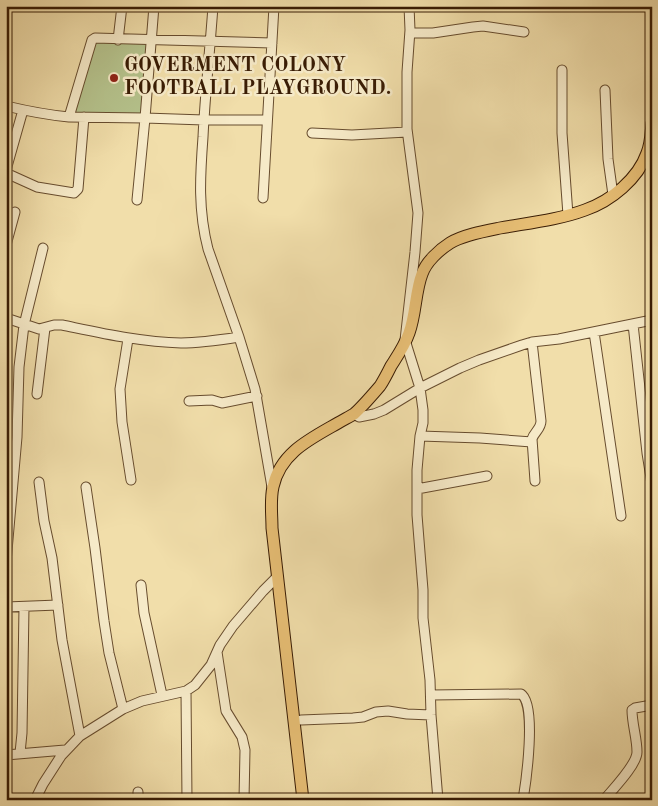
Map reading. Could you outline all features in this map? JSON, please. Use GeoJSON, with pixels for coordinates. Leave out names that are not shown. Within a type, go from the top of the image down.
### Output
{"type":"FeatureCollection","features":[{"type":"Feature","properties":{"kind":"main road"},"geometry":{"type":"LineString","coordinates":[[406,345],[422,274],[431,260],[440,251],[451,243],[482,232],[586,210],[613,195],[630,180],[647,155],[652,123]]}},
{"type":"Feature","properties":{"kind":"main road"},"geometry":{"type":"LineString","coordinates":[[310,800],[280,550],[278,490],[282,477],[297,456],[308,447],[348,424],[380,385],[412,338],[422,288],[430,269],[441,257],[455,247],[466,243],[586,217],[603,209],[624,194],[641,176],[652,159]]}},
{"type":"Feature","properties":{"kind":"main road"},"geometry":{"type":"LineString","coordinates":[[303,800],[272,528],[272,487],[280,467],[291,453],[310,438],[357,415]]}},
{"type":"Feature","properties":{"kind":"street"},"geometry":{"type":"LineString","coordinates":[[118,40],[122,6]]}},
{"type":"Feature","properties":{"kind":"street"},"geometry":{"type":"LineString","coordinates":[[137,200],[154,6]]}},
{"type":"Feature","properties":{"kind":"street"},"geometry":{"type":"LineString","coordinates":[[213,6],[200,186],[202,222],[208,249],[239,337],[257,396],[272,487]]}},
{"type":"Feature","properties":{"kind":"street"},"geometry":{"type":"LineString","coordinates":[[263,198],[274,6]]}},
{"type":"Feature","properties":{"kind":"street"},"geometry":{"type":"LineString","coordinates":[[409,6],[407,132],[418,213],[406,345],[420,388],[423,416],[418,462],[417,515],[423,590],[423,618],[431,695],[438,800]]}},
{"type":"Feature","properties":{"kind":"street"},"geometry":{"type":"LineString","coordinates":[[410,33],[433,33],[483,26],[524,32]]}},
{"type":"Feature","properties":{"kind":"street"},"geometry":{"type":"LineString","coordinates":[[69,117],[92,40],[95,38],[272,43]]}},
{"type":"Feature","properties":{"kind":"street"},"geometry":{"type":"LineString","coordinates":[[562,70],[562,133],[568,215]]}},
{"type":"Feature","properties":{"kind":"street"},"geometry":{"type":"LineString","coordinates":[[605,90],[608,159],[613,195]]}},
{"type":"Feature","properties":{"kind":"street"},"geometry":{"type":"LineString","coordinates":[[6,106],[69,117],[267,120]]}},
{"type":"Feature","properties":{"kind":"street"},"geometry":{"type":"LineString","coordinates":[[23,110],[6,172],[37,187],[69,192],[76,192],[78,189],[84,117]]}},
{"type":"Feature","properties":{"kind":"street"},"geometry":{"type":"LineString","coordinates":[[312,133],[352,135],[407,132]]}},
{"type":"Feature","properties":{"kind":"street"},"geometry":{"type":"LineString","coordinates":[[6,245],[15,212]]}},
{"type":"Feature","properties":{"kind":"street"},"geometry":{"type":"LineString","coordinates":[[6,562],[17,437],[19,367],[24,325],[43,248]]}},
{"type":"Feature","properties":{"kind":"street"},"geometry":{"type":"LineString","coordinates":[[6,318],[39,329],[62,325],[128,339],[181,343],[239,337]]}},
{"type":"Feature","properties":{"kind":"street"},"geometry":{"type":"LineString","coordinates":[[357,415],[374,414],[384,410],[420,388],[473,362],[532,342],[652,320]]}},
{"type":"Feature","properties":{"kind":"street"},"geometry":{"type":"LineString","coordinates":[[633,324],[652,484]]}},
{"type":"Feature","properties":{"kind":"street"},"geometry":{"type":"LineString","coordinates":[[37,394],[45,328]]}},
{"type":"Feature","properties":{"kind":"street"},"geometry":{"type":"LineString","coordinates":[[594,332],[621,516]]}},
{"type":"Feature","properties":{"kind":"street"},"geometry":{"type":"LineString","coordinates":[[128,339],[120,389],[122,422],[131,480]]}},
{"type":"Feature","properties":{"kind":"street"},"geometry":{"type":"LineString","coordinates":[[532,342],[542,421],[533,436],[532,442],[535,481]]}},
{"type":"Feature","properties":{"kind":"street"},"geometry":{"type":"LineString","coordinates":[[189,401],[212,400],[221,403],[257,396]]}},
{"type":"Feature","properties":{"kind":"street"},"geometry":{"type":"LineString","coordinates":[[420,436],[532,442]]}},
{"type":"Feature","properties":{"kind":"street"},"geometry":{"type":"LineString","coordinates":[[417,489],[487,476]]}},
{"type":"Feature","properties":{"kind":"street"},"geometry":{"type":"LineString","coordinates":[[39,482],[44,521],[51,553],[62,640],[80,736]]}},
{"type":"Feature","properties":{"kind":"street"},"geometry":{"type":"LineString","coordinates":[[86,487],[109,653],[123,710]]}},
{"type":"Feature","properties":{"kind":"street"},"geometry":{"type":"LineString","coordinates":[[35,800],[54,765],[65,750],[80,736],[123,710],[142,701],[186,691],[195,685],[207,671],[233,626],[277,576]]}},
{"type":"Feature","properties":{"kind":"street"},"geometry":{"type":"LineString","coordinates":[[141,585],[144,613],[162,696]]}},
{"type":"Feature","properties":{"kind":"street"},"geometry":{"type":"LineString","coordinates":[[6,607],[58,605]]}},
{"type":"Feature","properties":{"kind":"street"},"geometry":{"type":"LineString","coordinates":[[20,753],[24,607]]}},
{"type":"Feature","properties":{"kind":"street"},"geometry":{"type":"LineString","coordinates":[[217,652],[227,715],[242,737],[245,750],[244,800]]}},
{"type":"Feature","properties":{"kind":"street"},"geometry":{"type":"LineString","coordinates":[[186,691],[187,800]]}},
{"type":"Feature","properties":{"kind":"street"},"geometry":{"type":"LineString","coordinates":[[431,695],[523,695],[528,713],[529,750],[523,800]]}},
{"type":"Feature","properties":{"kind":"street"},"geometry":{"type":"LineString","coordinates":[[604,800],[636,758],[637,750],[632,710],[652,705]]}},
{"type":"Feature","properties":{"kind":"street"},"geometry":{"type":"LineString","coordinates":[[301,720],[345,719],[388,711],[431,715]]}},
{"type":"Feature","properties":{"kind":"street"},"geometry":{"type":"LineString","coordinates":[[6,755],[65,750]]}},
{"type":"Feature","properties":{"kind":"green space","name":"GOVERMENT COLONY FOOTBALL PLAYGROUND."},"geometry":{"type":"Polygon","coordinates":[[[96,41],[150,41],[142,117],[70,115],[96,41]]]}},
{"type":"Feature","properties":{"kind":"place","name":"GOVERMENT COLONY FOOTBALL PLAYGROUND."},"geometry":{"type":"Point","coordinates":[114,78]}}]}
